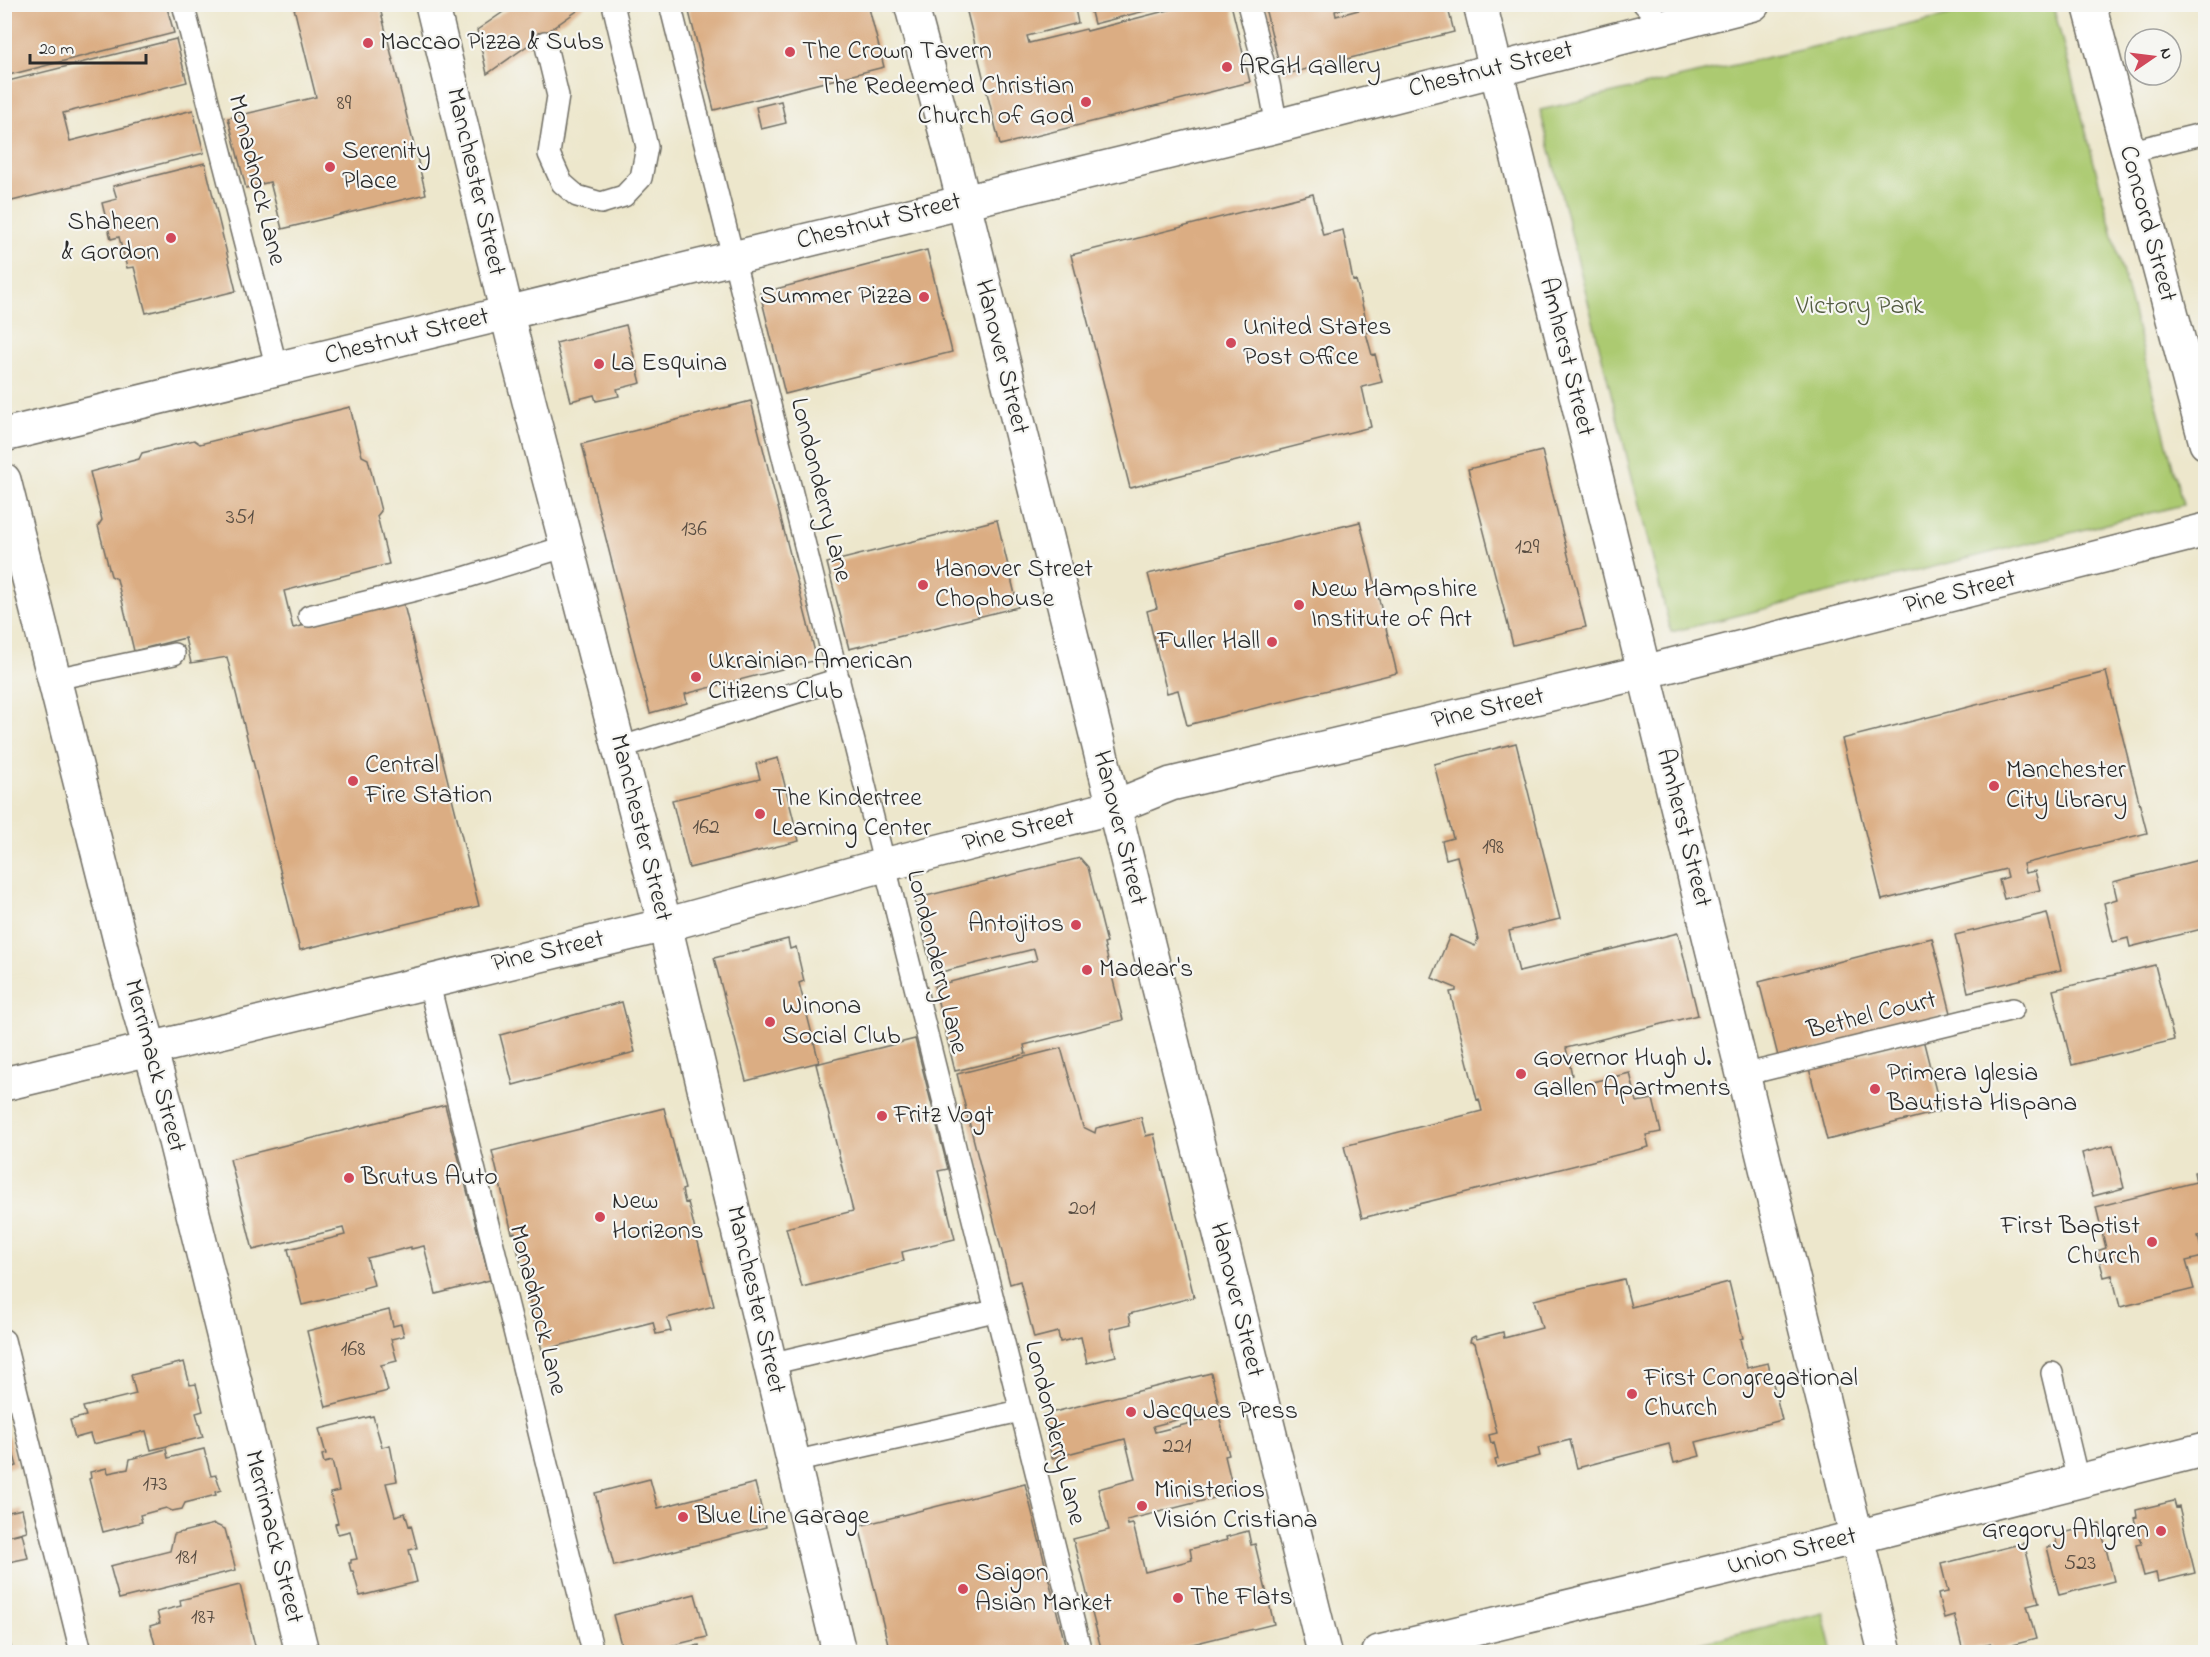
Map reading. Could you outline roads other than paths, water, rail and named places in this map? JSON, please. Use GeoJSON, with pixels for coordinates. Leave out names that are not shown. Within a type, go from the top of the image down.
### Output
{"type":"FeatureCollection","features":[{"type":"Feature","properties":{"kind":"street","name":"Manchester Street"},"geometry":{"type":"LineString","coordinates":[[432,4],[506,312],[665,925],[839,1653]]}},
{"type":"Feature","properties":{"kind":"street","name":"Hanover Street"},"geometry":{"type":"LineString","coordinates":[[911,4],[963,201],[1324,1653]]}},
{"type":"Feature","properties":{"kind":"street","name":"Amherst Street"},"geometry":{"type":"LineString","coordinates":[[1480,4],[1885,1653]]}},
{"type":"Feature","properties":{"kind":"street","name":"Chestnut Street"},"geometry":{"type":"LineString","coordinates":[[4,435],[1277,126],[1496,69],[1654,16],[1753,4]]}},
{"type":"Feature","properties":{"kind":"street","name":"Concord Street"},"geometry":{"type":"LineString","coordinates":[[2089,4],[2205,443]]}},
{"type":"Feature","properties":{"kind":"street","name":"Merrimack Street"},"geometry":{"type":"LineString","coordinates":[[4,480],[128,972],[166,1105],[302,1653]]}},
{"type":"Feature","properties":{"kind":"street","name":"Pine Street"},"geometry":{"type":"LineString","coordinates":[[4,1084],[428,980],[665,925],[884,865],[1114,807],[1171,784],[1644,672],[2205,530]]}},
{"type":"Feature","properties":{"kind":"street","name":"Union Street"},"geometry":{"type":"LineString","coordinates":[[1379,1653],[1857,1537],[2205,1449]]}},
{"type":"Feature","properties":{"kind":"lane","name":"Monadnock Lane"},"geometry":{"type":"LineString","coordinates":[[183,4],[277,369]]}},
{"type":"Feature","properties":{"kind":"lane"},"geometry":{"type":"LineString","coordinates":[[545,42],[558,96],[549,154],[562,183],[577,196],[601,203],[624,196],[641,178],[647,147],[613,4]]}},
{"type":"Feature","properties":{"kind":"lane","name":"Londonderry Lane"},"geometry":{"type":"LineString","coordinates":[[670,4],[1081,1653]]}},
{"type":"Feature","properties":{"kind":"lane"},"geometry":{"type":"LineString","coordinates":[[1248,4],[1269,84],[1277,126]]}},
{"type":"Feature","properties":{"kind":"lane"},"geometry":{"type":"LineString","coordinates":[[2128,153],[2205,133]]}},
{"type":"Feature","properties":{"kind":"lane"},"geometry":{"type":"LineString","coordinates":[[309,616],[464,578],[567,546]]}},
{"type":"Feature","properties":{"kind":"lane"},"geometry":{"type":"LineString","coordinates":[[56,679],[174,654]]}},
{"type":"Feature","properties":{"kind":"lane"},"geometry":{"type":"LineString","coordinates":[[619,748],[838,679]]}},
{"type":"Feature","properties":{"kind":"lane","name":"Monadnock Lane"},"geometry":{"type":"LineString","coordinates":[[428,980],[593,1653]]}},
{"type":"Feature","properties":{"kind":"lane","name":"Bethel Court"},"geometry":{"type":"LineString","coordinates":[[1743,1076],[2013,1009]]}},
{"type":"Feature","properties":{"kind":"lane"},"geometry":{"type":"LineString","coordinates":[[770,1364],[994,1311]]}},
{"type":"Feature","properties":{"kind":"lane"},"geometry":{"type":"LineString","coordinates":[[4,1340],[81,1653]]}},
{"type":"Feature","properties":{"kind":"lane"},"geometry":{"type":"LineString","coordinates":[[2052,1373],[2078,1481]]}},
{"type":"Feature","properties":{"kind":"lane"},"geometry":{"type":"LineString","coordinates":[[793,1462],[1020,1412]]}},
{"type":"Feature","properties":{"kind":"place","name":"Maccao Pizza & Subs"},"geometry":{"type":"Point","coordinates":[368,43]}},
{"type":"Feature","properties":{"kind":"place","name":"The Crown Tavern"},"geometry":{"type":"Point","coordinates":[790,52]}},
{"type":"Feature","properties":{"kind":"place","name":"ARGH Gallery"},"geometry":{"type":"Point","coordinates":[1227,67]}},
{"type":"Feature","properties":{"kind":"place","name":"The Redeemed Christian Church of God"},"geometry":{"type":"Point","coordinates":[1086,102]}},
{"type":"Feature","properties":{"kind":"place","name":"Serenity Place"},"geometry":{"type":"Point","coordinates":[330,167]}},
{"type":"Feature","properties":{"kind":"place","name":"Shaheen & Gordon"},"geometry":{"type":"Point","coordinates":[171,238]}},
{"type":"Feature","properties":{"kind":"place","name":"Summer Pizza"},"geometry":{"type":"Point","coordinates":[924,297]}},
{"type":"Feature","properties":{"kind":"place","name":"United States Post Office"},"geometry":{"type":"Point","coordinates":[1231,343]}},
{"type":"Feature","properties":{"kind":"place","name":"La Esquina"},"geometry":{"type":"Point","coordinates":[599,364]}},
{"type":"Feature","properties":{"kind":"place","name":"Hanover Street Chophouse"},"geometry":{"type":"Point","coordinates":[923,585]}},
{"type":"Feature","properties":{"kind":"place","name":"New Hampshire Institute of Art"},"geometry":{"type":"Point","coordinates":[1299,605]}},
{"type":"Feature","properties":{"kind":"place","name":"Fuller Hall"},"geometry":{"type":"Point","coordinates":[1272,642]}},
{"type":"Feature","properties":{"kind":"place","name":"Ukrainian American Citizens Club"},"geometry":{"type":"Point","coordinates":[696,677]}},
{"type":"Feature","properties":{"kind":"place","name":"Central Fire Station"},"geometry":{"type":"Point","coordinates":[353,781]}},
{"type":"Feature","properties":{"kind":"place","name":"Manchester City Library"},"geometry":{"type":"Point","coordinates":[1994,786]}},
{"type":"Feature","properties":{"kind":"place","name":"The Kindertree Learning Center"},"geometry":{"type":"Point","coordinates":[760,814]}},
{"type":"Feature","properties":{"kind":"place","name":"Antojitos"},"geometry":{"type":"Point","coordinates":[1076,925]}},
{"type":"Feature","properties":{"kind":"place","name":"Madear's"},"geometry":{"type":"Point","coordinates":[1087,970]}},
{"type":"Feature","properties":{"kind":"place","name":"Winona Social Club"},"geometry":{"type":"Point","coordinates":[770,1022]}},
{"type":"Feature","properties":{"kind":"place","name":"Governor Hugh J. Gallen Apartments"},"geometry":{"type":"Point","coordinates":[1521,1074]}},
{"type":"Feature","properties":{"kind":"place","name":"Primera Iglesia Bautista Hispana"},"geometry":{"type":"Point","coordinates":[1875,1089]}},
{"type":"Feature","properties":{"kind":"place","name":"Fritz Vogt"},"geometry":{"type":"Point","coordinates":[882,1116]}},
{"type":"Feature","properties":{"kind":"place","name":"Brutus Auto"},"geometry":{"type":"Point","coordinates":[349,1178]}},
{"type":"Feature","properties":{"kind":"place","name":"New Horizons"},"geometry":{"type":"Point","coordinates":[600,1217]}},
{"type":"Feature","properties":{"kind":"place","name":"First Baptist Church"},"geometry":{"type":"Point","coordinates":[2152,1242]}},
{"type":"Feature","properties":{"kind":"place","name":"First Congregational Church"},"geometry":{"type":"Point","coordinates":[1632,1394]}},
{"type":"Feature","properties":{"kind":"place","name":"Jacques Press"},"geometry":{"type":"Point","coordinates":[1131,1412]}},
{"type":"Feature","properties":{"kind":"place","name":"Ministerios Visión Cristiana"},"geometry":{"type":"Point","coordinates":[1142,1506]}},
{"type":"Feature","properties":{"kind":"place","name":"Blue Line Garage"},"geometry":{"type":"Point","coordinates":[683,1517]}},
{"type":"Feature","properties":{"kind":"place","name":"Gregory Ahlgren"},"geometry":{"type":"Point","coordinates":[2161,1531]}},
{"type":"Feature","properties":{"kind":"place","name":"Saigon Asian Market"},"geometry":{"type":"Point","coordinates":[963,1589]}},
{"type":"Feature","properties":{"kind":"place","name":"The Flats"},"geometry":{"type":"Point","coordinates":[1178,1598]}},
{"type":"Feature","properties":{"kind":"park label","name":"Victory Park"},"geometry":{"type":"Point","coordinates":[1860,307]}}]}
